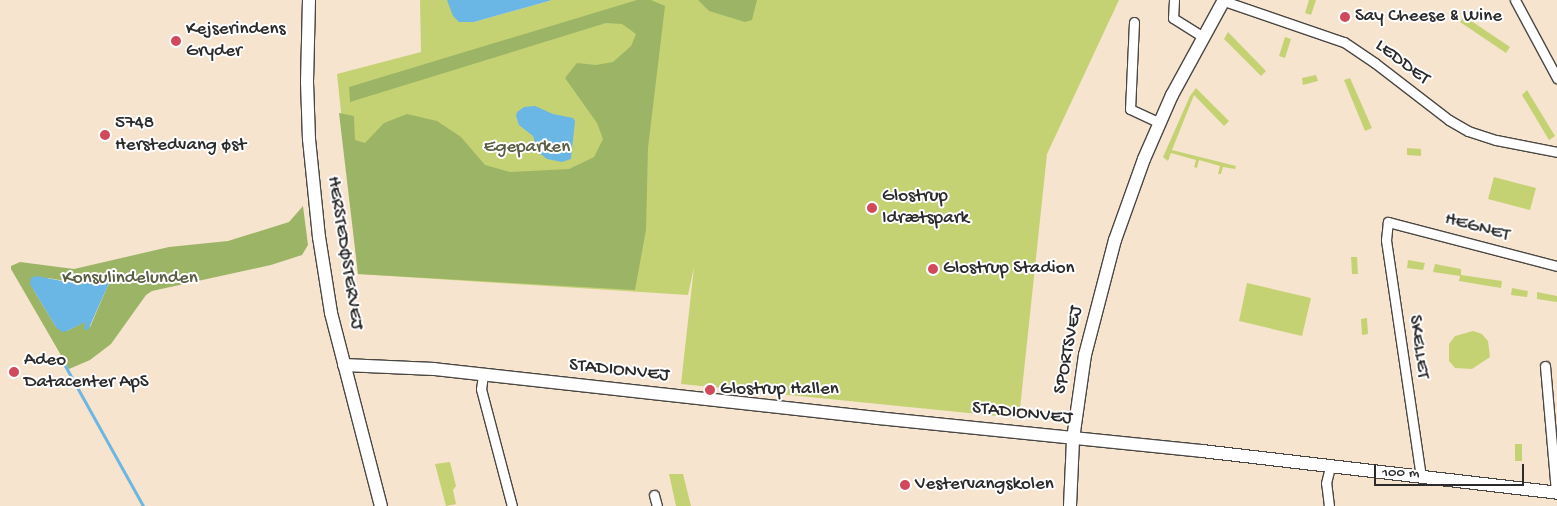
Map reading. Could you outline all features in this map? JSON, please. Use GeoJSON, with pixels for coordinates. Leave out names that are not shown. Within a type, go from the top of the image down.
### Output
{"type":"FeatureCollection","features":[{"type":"Feature","properties":{"kind":"street","name":"HERSTEDØSTERVEJ"},"geometry":{"type":"LineString","coordinates":[[309,0],[309,139],[318,228],[331,313],[381,506]]}},
{"type":"Feature","properties":{"kind":"street"},"geometry":{"type":"LineString","coordinates":[[1174,0],[1173,18],[1203,37]]}},
{"type":"Feature","properties":{"kind":"street","name":"SPORTSVEJ"},"geometry":{"type":"LineString","coordinates":[[1070,506],[1073,438],[1085,355],[1107,266],[1126,206],[1160,122],[1181,76],[1224,0]]}},
{"type":"Feature","properties":{"kind":"street","name":"LEDDET"},"geometry":{"type":"LineString","coordinates":[[1224,0],[1344,42],[1375,63],[1449,120],[1468,130],[1496,140],[1557,152]]}},
{"type":"Feature","properties":{"kind":"street"},"geometry":{"type":"LineString","coordinates":[[1515,0],[1557,78]]}},
{"type":"Feature","properties":{"kind":"street"},"geometry":{"type":"LineString","coordinates":[[1134,22],[1130,109],[1160,122]]}},
{"type":"Feature","properties":{"kind":"street","name":"HEGNET"},"geometry":{"type":"LineString","coordinates":[[1388,222],[1557,266]]}},
{"type":"Feature","properties":{"kind":"street","name":"SKELLET"},"geometry":{"type":"LineString","coordinates":[[1388,222],[1386,240],[1421,477]]}},
{"type":"Feature","properties":{"kind":"street","name":"STADIONVEJ"},"geometry":{"type":"LineString","coordinates":[[344,365],[434,369],[1073,438],[1557,493]]}},
{"type":"Feature","properties":{"kind":"street"},"geometry":{"type":"LineString","coordinates":[[1545,366],[1557,493]]}},
{"type":"Feature","properties":{"kind":"street"},"geometry":{"type":"LineString","coordinates":[[482,375],[481,389],[512,506]]}},
{"type":"Feature","properties":{"kind":"street"},"geometry":{"type":"LineString","coordinates":[[1329,506],[1326,483],[1330,467]]}},
{"type":"Feature","properties":{"kind":"street"},"geometry":{"type":"LineString","coordinates":[[654,495],[657,506]]}},
{"type":"Feature","properties":{"kind":"green space","name":"Glostrup Idrætspark"},"geometry":{"type":"Polygon","coordinates":[[[420,0],[447,0],[474,22],[552,0],[1119,0],[1047,154],[1019,418],[681,384],[694,267],[688,295],[358,274],[337,74],[421,52],[420,0]]]}},
{"type":"Feature","properties":{"kind":"green space"},"geometry":{"type":"Polygon","coordinates":[[[637,0],[651,0],[665,6],[648,148],[646,230],[635,290],[358,274],[339,113],[354,116],[355,140],[365,143],[384,123],[407,114],[437,121],[461,137],[485,165],[510,172],[569,169],[594,157],[603,139],[597,123],[565,78],[577,63],[596,65],[613,62],[631,46],[636,34],[622,24],[606,23],[350,102],[349,87],[637,0]]]}},
{"type":"Feature","properties":{"kind":"green space"},"geometry":{"type":"Polygon","coordinates":[[[698,0],[757,0],[752,20],[745,22],[709,11],[698,0]]]}},
{"type":"Feature","properties":{"kind":"green space"},"geometry":{"type":"Polygon","coordinates":[[[1309,0],[1316,0],[1311,15],[1305,13],[1309,0]]]}},
{"type":"Feature","properties":{"kind":"green space"},"geometry":{"type":"Polygon","coordinates":[[[1464,16],[1510,47],[1506,53],[1460,22],[1464,16]]]}},
{"type":"Feature","properties":{"kind":"green space"},"geometry":{"type":"Polygon","coordinates":[[[1228,32],[1266,71],[1261,76],[1224,39],[1228,32]]]}},
{"type":"Feature","properties":{"kind":"green space"},"geometry":{"type":"Polygon","coordinates":[[[1285,37],[1291,39],[1285,58],[1279,56],[1285,37]]]}},
{"type":"Feature","properties":{"kind":"green space"},"geometry":{"type":"Polygon","coordinates":[[[1316,75],[1318,81],[1303,85],[1302,78],[1316,75]]]}},
{"type":"Feature","properties":{"kind":"green space"},"geometry":{"type":"Polygon","coordinates":[[[1350,78],[1372,128],[1365,131],[1344,80],[1350,78]]]}},
{"type":"Feature","properties":{"kind":"green space"},"geometry":{"type":"Polygon","coordinates":[[[1196,88],[1229,121],[1224,126],[1194,95],[1172,150],[1236,166],[1235,169],[1223,167],[1221,174],[1218,174],[1220,166],[1199,160],[1197,168],[1194,167],[1196,160],[1171,153],[1168,161],[1163,157],[1190,96],[1196,88]]]}},
{"type":"Feature","properties":{"kind":"green space"},"geometry":{"type":"Polygon","coordinates":[[[1527,90],[1555,136],[1549,140],[1522,95],[1527,90]]]}},
{"type":"Feature","properties":{"kind":"green space"},"geometry":{"type":"Polygon","coordinates":[[[1407,148],[1421,149],[1421,156],[1407,155],[1407,148]]]}},
{"type":"Feature","properties":{"kind":"green space"},"geometry":{"type":"Polygon","coordinates":[[[1494,177],[1536,188],[1530,210],[1488,199],[1494,177]]]}},
{"type":"Feature","properties":{"kind":"green space","name":"Konsulindelunden"},"geometry":{"type":"Polygon","coordinates":[[[303,206],[308,245],[302,255],[271,265],[152,291],[146,295],[111,344],[90,360],[69,369],[11,269],[11,266],[20,262],[74,269],[169,247],[228,241],[289,222],[303,206]],[[104,277],[71,282],[48,278],[33,289],[56,327],[67,331],[86,321],[90,327],[109,283],[104,277]]]}},
{"type":"Feature","properties":{"kind":"green space"},"geometry":{"type":"Polygon","coordinates":[[[1351,257],[1357,257],[1358,274],[1352,274],[1351,257]]]}},
{"type":"Feature","properties":{"kind":"green space"},"geometry":{"type":"Polygon","coordinates":[[[1408,260],[1425,263],[1423,270],[1407,268],[1408,260]]]}},
{"type":"Feature","properties":{"kind":"green space"},"geometry":{"type":"Polygon","coordinates":[[[1435,264],[1461,269],[1461,275],[1502,281],[1501,288],[1459,281],[1460,276],[1433,272],[1435,264]]]}},
{"type":"Feature","properties":{"kind":"green space"},"geometry":{"type":"Polygon","coordinates":[[[1247,283],[1311,298],[1302,336],[1239,321],[1247,283]]]}},
{"type":"Feature","properties":{"kind":"green space"},"geometry":{"type":"Polygon","coordinates":[[[1512,288],[1528,291],[1527,297],[1511,295],[1512,288]]]}},
{"type":"Feature","properties":{"kind":"green space"},"geometry":{"type":"Polygon","coordinates":[[[1537,292],[1557,296],[1557,302],[1537,299],[1537,292]]]}},
{"type":"Feature","properties":{"kind":"green space"},"geometry":{"type":"Polygon","coordinates":[[[1367,318],[1368,334],[1362,335],[1361,319],[1367,318]]]}},
{"type":"Feature","properties":{"kind":"green space"},"geometry":{"type":"Polygon","coordinates":[[[1473,331],[1482,334],[1488,341],[1490,357],[1472,369],[1455,368],[1449,361],[1449,344],[1455,336],[1473,331]]]}},
{"type":"Feature","properties":{"kind":"green space"},"geometry":{"type":"Polygon","coordinates":[[[1515,444],[1522,444],[1522,461],[1515,461],[1515,444]]]}},
{"type":"Feature","properties":{"kind":"green space"},"geometry":{"type":"Polygon","coordinates":[[[450,462],[456,486],[453,490],[456,504],[446,506],[435,464],[450,462]]]}},
{"type":"Feature","properties":{"kind":"green space"},"geometry":{"type":"Polygon","coordinates":[[[669,474],[683,474],[691,506],[676,506],[669,474]]]}},
{"type":"Feature","properties":{"kind":"water"},"geometry":{"type":"Polygon","coordinates":[[[447,0],[552,0],[474,22],[459,22],[453,16],[447,0]]]}},
{"type":"Feature","properties":{"kind":"water"},"geometry":{"type":"Polygon","coordinates":[[[535,106],[553,114],[573,118],[575,121],[571,159],[562,162],[547,159],[538,152],[533,136],[519,125],[516,116],[517,112],[524,107],[535,106]]]}},
{"type":"Feature","properties":{"kind":"water"},"geometry":{"type":"Polygon","coordinates":[[[36,276],[67,282],[106,278],[109,283],[88,330],[84,329],[85,322],[62,332],[56,327],[30,284],[31,278],[36,276]]]}},
{"type":"Feature","properties":{"kind":"waterway"},"geometry":{"type":"LineString","coordinates":[[63,362],[143,506]]}},
{"type":"Feature","properties":{"kind":"place","name":"Say Cheese & Wine"},"geometry":{"type":"Point","coordinates":[1345,17]}},
{"type":"Feature","properties":{"kind":"place","name":"Kejserindens Gryder"},"geometry":{"type":"Point","coordinates":[176,41]}},
{"type":"Feature","properties":{"kind":"place","name":"5748 Herstedvang øst"},"geometry":{"type":"Point","coordinates":[105,135]}},
{"type":"Feature","properties":{"kind":"place","name":"Glostrup Idrætspark"},"geometry":{"type":"Point","coordinates":[872,208]}},
{"type":"Feature","properties":{"kind":"place","name":"Glostrup Stadion"},"geometry":{"type":"Point","coordinates":[933,269]}},
{"type":"Feature","properties":{"kind":"place","name":"Adeo Datacenter ApS"},"geometry":{"type":"Point","coordinates":[14,372]}},
{"type":"Feature","properties":{"kind":"place","name":"Glostrup Hallen"},"geometry":{"type":"Point","coordinates":[710,390]}},
{"type":"Feature","properties":{"kind":"place","name":"Vestervangskolen"},"geometry":{"type":"Point","coordinates":[905,485]}},
{"type":"Feature","properties":{"kind":"park label","name":"Egeparken"},"geometry":{"type":"Point","coordinates":[527,148]}}]}
